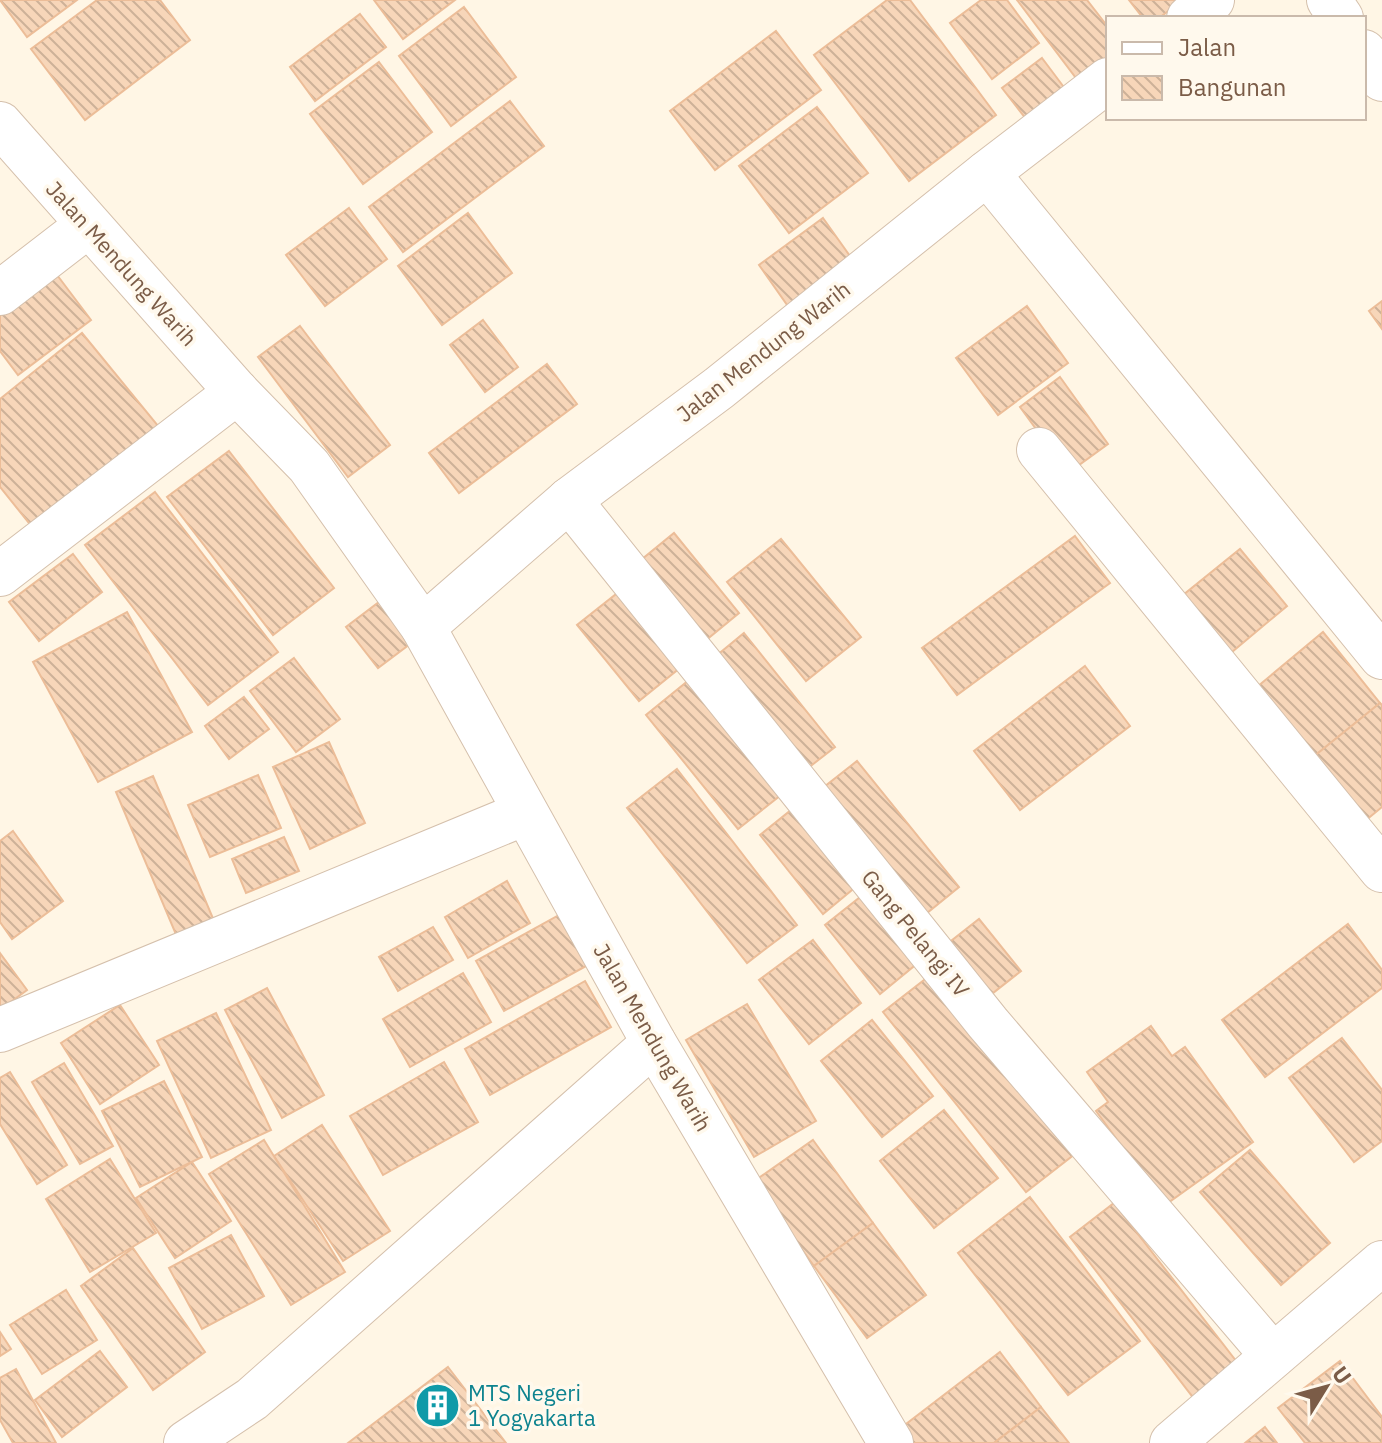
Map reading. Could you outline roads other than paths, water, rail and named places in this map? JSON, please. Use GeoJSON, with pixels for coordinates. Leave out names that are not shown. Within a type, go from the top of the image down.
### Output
{"type":"FeatureCollection","features":[{"type":"Feature","properties":{"kind":"street"},"geometry":{"type":"LineString","coordinates":[[1192,16],[1212,0]]}},
{"type":"Feature","properties":{"kind":"street"},"geometry":{"type":"LineString","coordinates":[[1366,55],[1382,79]]}},
{"type":"Feature","properties":{"kind":"street","name":"Jalan Mendung Warih"},"geometry":{"type":"LineString","coordinates":[[423,627],[569,500],[719,388],[1106,82]]}},
{"type":"Feature","properties":{"kind":"street","name":"Jalan Mendung Warih"},"geometry":{"type":"LineString","coordinates":[[0,124],[87,226],[237,392],[309,466],[423,627],[654,1043],[891,1443]]}},
{"type":"Feature","properties":{"kind":"street"},"geometry":{"type":"LineString","coordinates":[[987,173],[1382,657]]}},
{"type":"Feature","properties":{"kind":"street"},"geometry":{"type":"LineString","coordinates":[[0,293],[87,226]]}},
{"type":"Feature","properties":{"kind":"street"},"geometry":{"type":"LineString","coordinates":[[0,574],[237,392]]}},
{"type":"Feature","properties":{"kind":"street"},"geometry":{"type":"LineString","coordinates":[[1039,450],[1382,870]]}},
{"type":"Feature","properties":{"kind":"street","name":"Gang Pelangi IV"},"geometry":{"type":"LineString","coordinates":[[569,500],[988,1023],[1273,1356]]}},
{"type":"Feature","properties":{"kind":"street"},"geometry":{"type":"LineString","coordinates":[[0,1030],[525,813]]}},
{"type":"Feature","properties":{"kind":"street"},"geometry":{"type":"LineString","coordinates":[[186,1443],[252,1399],[654,1043]]}},
{"type":"Feature","properties":{"kind":"street"},"geometry":{"type":"LineString","coordinates":[[1172,1443],[1382,1263]]}},
{"type":"Feature","properties":{"kind":"place","name":"MTS Negeri 1 Yogyakarta"},"geometry":{"type":"Point","coordinates":[437,1405]}}]}
